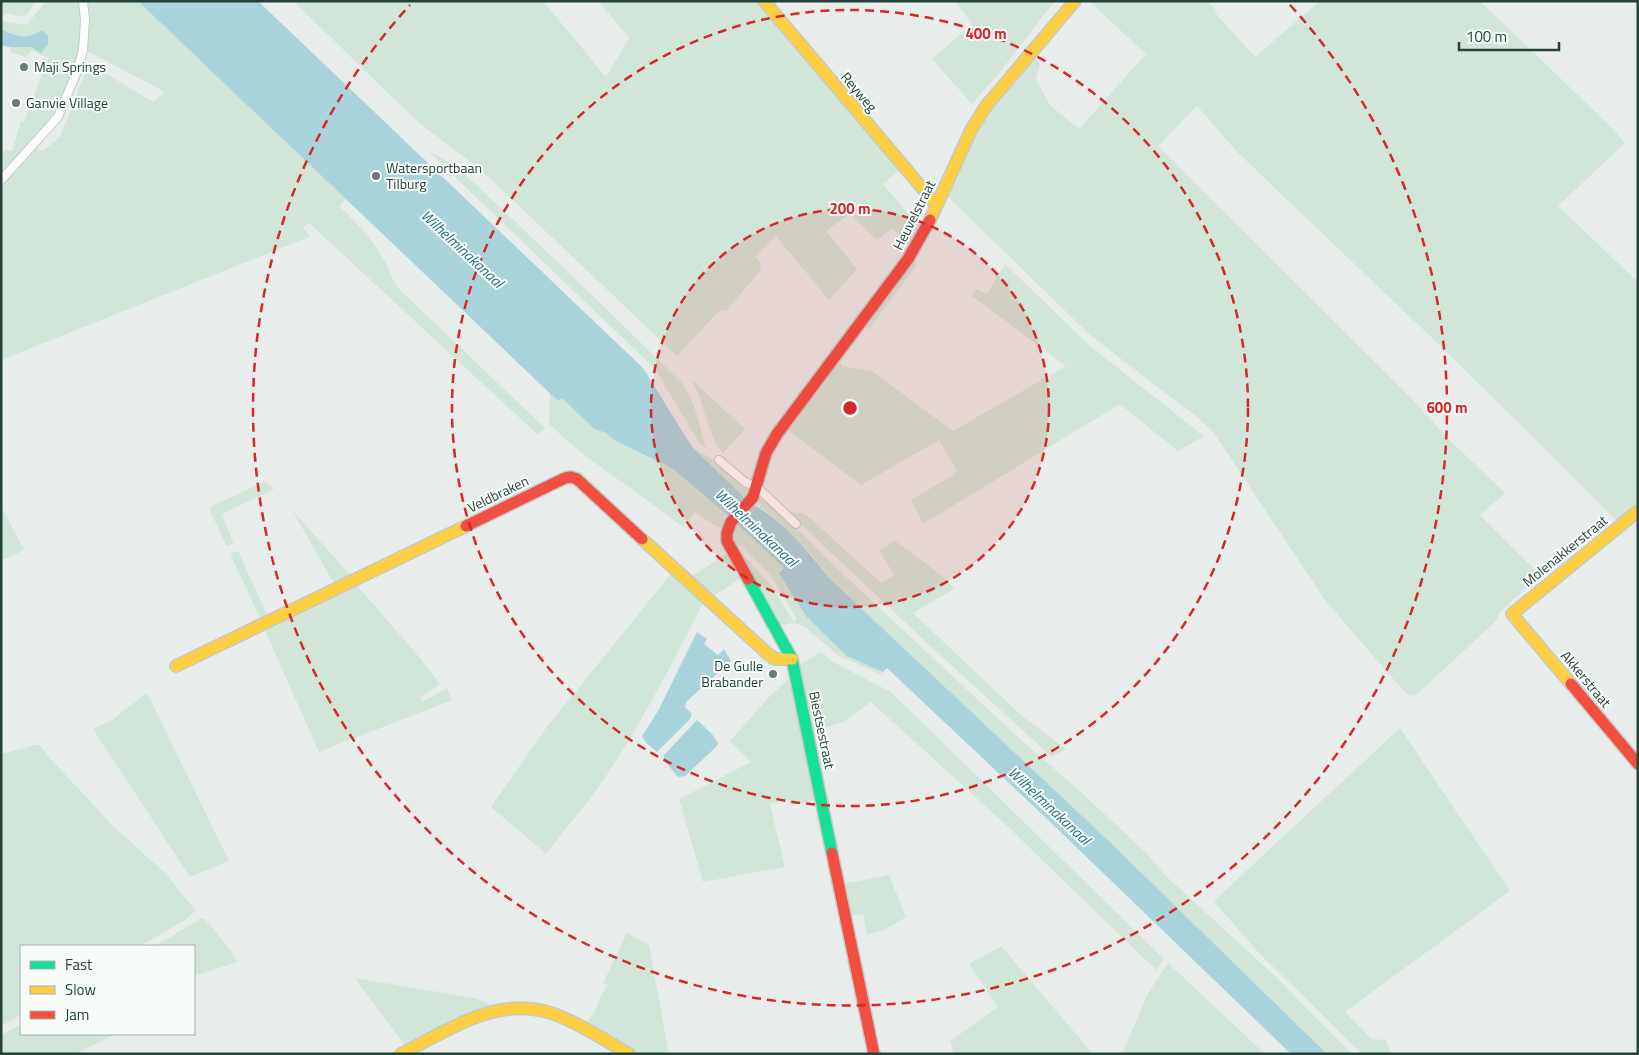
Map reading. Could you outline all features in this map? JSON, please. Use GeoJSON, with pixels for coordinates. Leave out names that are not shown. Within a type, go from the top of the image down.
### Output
{"type":"FeatureCollection","features":[{"type":"Feature","properties":{"kind":"street"},"geometry":{"type":"LineString","coordinates":[[1,180],[58,117],[78,69],[83,50],[85,20],[83,1]]}},
{"type":"Feature","properties":{"kind":"street","name":"Reyweg"},"geometry":{"type":"LineString","coordinates":[[764,1],[934,202]]}},
{"type":"Feature","properties":{"kind":"street","name":"Heuvelstraat"},"geometry":{"type":"LineString","coordinates":[[755,494],[765,456],[773,439],[908,259],[934,213],[971,130],[986,106],[1075,1]]}},
{"type":"Feature","properties":{"kind":"street"},"geometry":{"type":"LineString","coordinates":[[719,460],[745,482],[755,494],[796,524]]}},
{"type":"Feature","properties":{"kind":"street","name":"Veldbraken"},"geometry":{"type":"LineString","coordinates":[[176,666],[547,486],[571,477],[577,479],[768,654],[775,659],[792,659]]}},
{"type":"Feature","properties":{"kind":"street","name":"Biestsestraat"},"geometry":{"type":"LineString","coordinates":[[755,494],[729,523],[725,534],[727,541],[792,659],[874,1054]]}},
{"type":"Feature","properties":{"kind":"street","name":"Molenakkerstraat"},"geometry":{"type":"LineString","coordinates":[[1512,614],[1638,511]]}},
{"type":"Feature","properties":{"kind":"street","name":"Akkerstraat"},"geometry":{"type":"LineString","coordinates":[[1512,614],[1638,764]]}},
{"type":"Feature","properties":{"kind":"street"},"geometry":{"type":"LineString","coordinates":[[401,1054],[484,1014],[511,1007],[532,1008],[552,1014],[629,1054]]}},
{"type":"Feature","properties":{"kind":"green space"},"geometry":{"type":"Polygon","coordinates":[[[1,1],[35,1],[27,15],[20,16],[6,13],[1,18],[1,1]]]}},
{"type":"Feature","properties":{"kind":"green space"},"geometry":{"type":"Polygon","coordinates":[[[46,1],[80,1],[82,26],[74,73],[65,94],[40,133],[7,169],[1,166],[1,160],[5,150],[12,151],[21,121],[24,122],[48,58],[31,50],[26,57],[10,52],[11,47],[31,47],[41,53],[33,37],[25,37],[1,30],[1,19],[6,22],[27,25],[46,1]]]}},
{"type":"Feature","properties":{"kind":"green space"},"geometry":{"type":"Polygon","coordinates":[[[88,1],[142,1],[347,198],[339,206],[374,245],[398,288],[545,428],[538,435],[309,223],[303,228],[311,236],[1,360],[1,186],[36,147],[42,151],[60,137],[89,63],[153,102],[165,92],[87,51],[90,19],[88,1]]]}},
{"type":"Feature","properties":{"kind":"green space"},"geometry":{"type":"Polygon","coordinates":[[[293,1],[543,1],[606,77],[629,38],[598,1],[759,1],[901,169],[883,184],[918,225],[907,244],[893,228],[876,239],[850,214],[826,231],[857,269],[829,300],[776,236],[755,257],[761,264],[760,271],[726,311],[720,310],[677,356],[481,170],[418,122],[293,1]]]}},
{"type":"Feature","properties":{"kind":"green space"},"geometry":{"type":"Polygon","coordinates":[[[955,1],[1055,1],[999,73],[972,104],[932,59],[972,24],[955,1]]]}},
{"type":"Feature","properties":{"kind":"green space"},"geometry":{"type":"Polygon","coordinates":[[[1089,1],[1207,1],[1215,9],[1217,15],[1255,57],[1320,1],[1480,1],[1611,127],[1625,143],[1558,206],[1638,282],[1638,503],[1617,521],[1453,358],[1236,151],[1197,106],[1158,146],[1412,399],[1455,446],[1504,492],[1480,515],[1540,575],[1501,611],[1495,622],[1416,695],[1409,696],[1401,688],[1325,600],[1214,433],[1197,417],[1090,335],[947,196],[983,119],[1034,56],[1040,64],[1036,80],[1050,105],[1079,129],[1146,54],[1089,1]]]}},
{"type":"Feature","properties":{"kind":"green space"},"geometry":{"type":"Polygon","coordinates":[[[428,151],[451,164],[471,180],[682,383],[694,406],[706,448],[700,444],[655,369],[428,151]]]}},
{"type":"Feature","properties":{"kind":"green space"},"geometry":{"type":"Polygon","coordinates":[[[913,259],[916,262],[916,266],[869,329],[863,325],[913,259]]]}},
{"type":"Feature","properties":{"kind":"green space"},"geometry":{"type":"Polygon","coordinates":[[[1005,264],[1091,347],[1204,436],[1178,451],[1120,404],[923,524],[911,500],[951,476],[957,470],[939,440],[861,485],[785,428],[839,358],[842,366],[872,371],[953,431],[1066,366],[972,296],[976,289],[987,294],[1005,264]]]}},
{"type":"Feature","properties":{"kind":"green space"},"geometry":{"type":"Polygon","coordinates":[[[690,378],[745,429],[723,453],[712,436],[699,397],[690,378]]]}},
{"type":"Feature","properties":{"kind":"green space"},"geometry":{"type":"Polygon","coordinates":[[[550,387],[594,429],[606,433],[614,440],[672,468],[728,515],[724,518],[727,521],[722,527],[717,527],[695,512],[683,527],[581,452],[549,424],[550,387]]]}},
{"type":"Feature","properties":{"kind":"green space"},"geometry":{"type":"Polygon","coordinates":[[[692,447],[737,477],[749,489],[746,499],[692,447]]]}},
{"type":"Feature","properties":{"kind":"green space"},"geometry":{"type":"Polygon","coordinates":[[[266,481],[274,489],[222,514],[233,542],[233,544],[227,546],[210,511],[210,507],[266,481]]]}},
{"type":"Feature","properties":{"kind":"green space"},"geometry":{"type":"Polygon","coordinates":[[[759,497],[770,502],[845,576],[1022,741],[1124,832],[1149,856],[1166,876],[1278,979],[1352,1054],[1327,1054],[1114,846],[828,577],[812,555],[764,509],[760,508],[761,504],[754,500],[759,497]]]}},
{"type":"Feature","properties":{"kind":"green space"},"geometry":{"type":"Polygon","coordinates":[[[1,506],[24,550],[5,559],[1,556],[1,506]]]}},
{"type":"Feature","properties":{"kind":"green space"},"geometry":{"type":"Polygon","coordinates":[[[292,510],[350,575],[350,578],[343,581],[332,580],[292,510]]]}},
{"type":"Feature","properties":{"kind":"green space"},"geometry":{"type":"Polygon","coordinates":[[[788,512],[802,513],[811,519],[881,583],[894,575],[879,550],[895,541],[927,564],[955,588],[913,613],[1022,716],[1066,749],[1052,757],[788,512]]]}},
{"type":"Feature","properties":{"kind":"green space"},"geometry":{"type":"Polygon","coordinates":[[[738,524],[784,568],[828,638],[847,655],[883,672],[880,674],[839,656],[805,627],[795,623],[796,618],[772,577],[743,548],[737,544],[730,543],[732,525],[738,524]]]}},
{"type":"Feature","properties":{"kind":"green space"},"geometry":{"type":"Polygon","coordinates":[[[735,548],[769,583],[795,623],[780,625],[735,548]]]}},
{"type":"Feature","properties":{"kind":"green space"},"geometry":{"type":"Polygon","coordinates":[[[238,551],[268,617],[261,620],[231,556],[231,553],[238,551]]]}},
{"type":"Feature","properties":{"kind":"green space"},"geometry":{"type":"Polygon","coordinates":[[[728,552],[743,577],[712,597],[691,577],[728,552]]]}},
{"type":"Feature","properties":{"kind":"green space"},"geometry":{"type":"Polygon","coordinates":[[[671,574],[675,574],[704,601],[627,743],[599,786],[546,854],[491,807],[546,728],[671,574]]]}},
{"type":"Feature","properties":{"kind":"green space"},"geometry":{"type":"Polygon","coordinates":[[[356,584],[420,658],[439,683],[439,685],[420,697],[422,702],[447,688],[452,700],[319,752],[263,626],[356,584]]]}},
{"type":"Feature","properties":{"kind":"green space"},"geometry":{"type":"Polygon","coordinates":[[[821,652],[831,661],[891,692],[1164,959],[1156,970],[1005,824],[871,702],[843,722],[811,732],[797,666],[821,652]]]}},
{"type":"Feature","properties":{"kind":"green space"},"geometry":{"type":"Polygon","coordinates":[[[789,679],[815,800],[790,805],[788,800],[770,804],[785,867],[703,882],[679,799],[751,762],[730,741],[770,696],[789,679]]]}},
{"type":"Feature","properties":{"kind":"green space"},"geometry":{"type":"Polygon","coordinates":[[[147,693],[229,861],[190,877],[93,729],[112,720],[147,693]]]}},
{"type":"Feature","properties":{"kind":"green space"},"geometry":{"type":"Polygon","coordinates":[[[1400,728],[1510,891],[1345,1012],[1372,1039],[1386,1040],[1391,1054],[1362,1054],[1259,953],[1215,903],[1215,900],[1400,728]]]}},
{"type":"Feature","properties":{"kind":"green space"},"geometry":{"type":"Polygon","coordinates":[[[40,745],[113,826],[165,873],[196,911],[183,921],[142,945],[20,945],[20,1016],[1,1026],[1,754],[40,745]]]}},
{"type":"Feature","properties":{"kind":"green space"},"geometry":{"type":"Polygon","coordinates":[[[889,875],[906,917],[884,930],[867,934],[863,914],[849,916],[842,884],[889,875]]]}},
{"type":"Feature","properties":{"kind":"green space"},"geometry":{"type":"Polygon","coordinates":[[[204,918],[232,952],[237,962],[195,976],[195,945],[157,945],[204,918]]]}},
{"type":"Feature","properties":{"kind":"green space"},"geometry":{"type":"Polygon","coordinates":[[[627,933],[649,945],[669,1054],[640,1054],[585,1025],[595,1011],[608,985],[603,983],[627,933]]]}},
{"type":"Feature","properties":{"kind":"green space"},"geometry":{"type":"Polygon","coordinates":[[[1001,946],[1093,1054],[954,1054],[950,1041],[998,1007],[969,964],[1001,946]]]}},
{"type":"Feature","properties":{"kind":"green space"},"geometry":{"type":"Polygon","coordinates":[[[1168,963],[1265,1054],[1122,1054],[1148,993],[1168,963]]]}},
{"type":"Feature","properties":{"kind":"green space"},"geometry":{"type":"Polygon","coordinates":[[[355,978],[474,998],[492,1005],[406,1047],[355,978]]]}},
{"type":"Feature","properties":{"kind":"green space"},"geometry":{"type":"Polygon","coordinates":[[[20,1025],[20,1035],[113,1035],[75,1054],[1,1054],[1,1035],[20,1025]]]}},
{"type":"Feature","properties":{"kind":"water","name":"Wilhelminakanaal"},"geometry":{"type":"Polygon","coordinates":[[[138,1],[258,1],[643,368],[692,447],[751,504],[761,509],[782,526],[803,547],[828,577],[1114,846],[1327,1054],[1291,1054],[887,668],[883,672],[847,656],[828,638],[806,616],[779,573],[784,568],[730,517],[672,468],[614,440],[606,433],[594,429],[562,398],[558,401],[138,1]]]}},
{"type":"Feature","properties":{"kind":"water"},"geometry":{"type":"Polygon","coordinates":[[[1,30],[26,36],[42,30],[48,36],[48,44],[41,53],[31,47],[8,47],[1,45],[1,30]]]}},
{"type":"Feature","properties":{"kind":"water"},"geometry":{"type":"Polygon","coordinates":[[[697,632],[707,639],[704,644],[718,655],[724,649],[731,661],[686,702],[685,707],[692,714],[690,719],[657,752],[646,743],[642,736],[658,711],[697,632]]]}},
{"type":"Feature","properties":{"kind":"water"},"geometry":{"type":"Polygon","coordinates":[[[697,720],[712,734],[718,743],[717,746],[685,776],[678,777],[664,760],[664,755],[697,720]]]}},
{"type":"Feature","properties":{"kind":"traffic: fast"},"geometry":{"type":"LineString","coordinates":[[748,579],[792,659],[832,853]]}},
{"type":"Feature","properties":{"kind":"traffic: slow"},"geometry":{"type":"LineString","coordinates":[[764,1],[934,202]]}},
{"type":"Feature","properties":{"kind":"traffic: slow"},"geometry":{"type":"LineString","coordinates":[[930,220],[971,130],[986,106],[1075,1]]}},
{"type":"Feature","properties":{"kind":"traffic: slow"},"geometry":{"type":"LineString","coordinates":[[1571,684],[1512,614],[1638,511]]}},
{"type":"Feature","properties":{"kind":"traffic: slow"},"geometry":{"type":"LineString","coordinates":[[176,666],[466,526]]}},
{"type":"Feature","properties":{"kind":"traffic: slow"},"geometry":{"type":"LineString","coordinates":[[642,539],[768,654],[775,659],[792,659]]}},
{"type":"Feature","properties":{"kind":"traffic: slow"},"geometry":{"type":"LineString","coordinates":[[401,1054],[470,1019],[506,1009],[525,1008],[544,1011],[566,1019],[629,1054]]}},
{"type":"Feature","properties":{"kind":"traffic: jam"},"geometry":{"type":"LineString","coordinates":[[748,579],[727,541],[727,533],[731,522],[753,497],[766,453],[777,434],[908,259],[930,220]]}},
{"type":"Feature","properties":{"kind":"traffic: jam"},"geometry":{"type":"LineString","coordinates":[[466,526],[565,478],[571,477],[577,479],[642,539]]}},
{"type":"Feature","properties":{"kind":"traffic: jam"},"geometry":{"type":"LineString","coordinates":[[1571,684],[1638,764]]}},
{"type":"Feature","properties":{"kind":"traffic: jam"},"geometry":{"type":"LineString","coordinates":[[832,853],[874,1054]]}},
{"type":"Feature","properties":{"kind":"place","name":"Maji Springs"},"geometry":{"type":"Point","coordinates":[24,67]}},
{"type":"Feature","properties":{"kind":"place","name":"Ganvie Village"},"geometry":{"type":"Point","coordinates":[16,103]}},
{"type":"Feature","properties":{"kind":"place","name":"Watersportbaan Tilburg"},"geometry":{"type":"Point","coordinates":[376,176]}},
{"type":"Feature","properties":{"kind":"place","name":"De Gulle Brabander"},"geometry":{"type":"Point","coordinates":[773,674]}}]}
